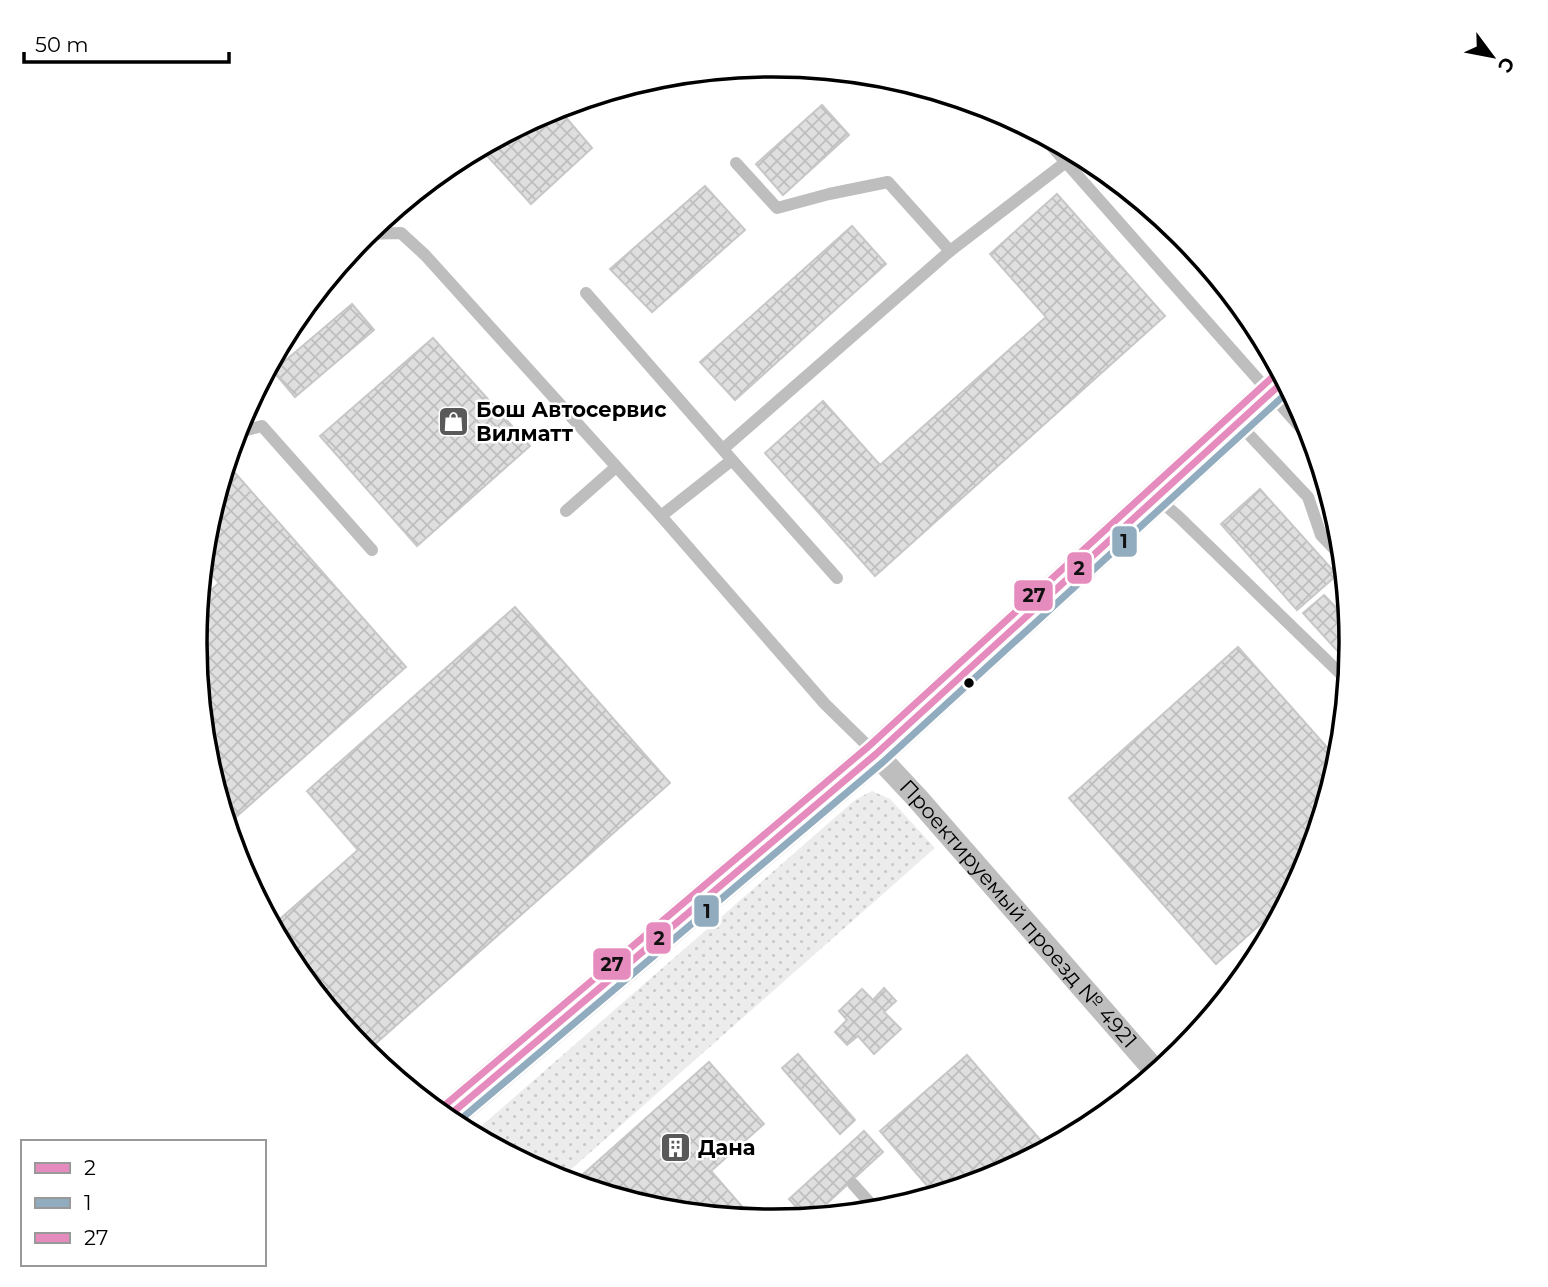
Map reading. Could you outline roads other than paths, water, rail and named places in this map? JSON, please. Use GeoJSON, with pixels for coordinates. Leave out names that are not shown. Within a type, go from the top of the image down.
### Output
{"type":"FeatureCollection","features":[{"type":"Feature","properties":{"kind":"main road"},"geometry":{"type":"LineString","coordinates":[[454,1111],[876,754],[1277,386]]}},
{"type":"Feature","properties":{"kind":"street","name":"Проектируемый проезд № 4921"},"geometry":{"type":"LineString","coordinates":[[876,754],[1151,1066]]}},
{"type":"Feature","properties":{"kind":"lane"},"geometry":{"type":"LineString","coordinates":[[1060,155],[1277,386]]}},
{"type":"Feature","properties":{"kind":"lane"},"geometry":{"type":"LineString","coordinates":[[723,449],[950,251],[1066,162]]}},
{"type":"Feature","properties":{"kind":"lane"},"geometry":{"type":"LineString","coordinates":[[736,163],[777,208],[888,182],[950,251]]}},
{"type":"Feature","properties":{"kind":"lane"},"geometry":{"type":"LineString","coordinates":[[383,233],[401,233],[425,255],[661,516],[825,704],[876,754]]}},
{"type":"Feature","properties":{"kind":"lane"},"geometry":{"type":"LineString","coordinates":[[586,293],[837,578]]}},
{"type":"Feature","properties":{"kind":"lane"},"geometry":{"type":"LineString","coordinates":[[1238,422],[1308,497],[1321,535],[1332,547]]}},
{"type":"Feature","properties":{"kind":"lane"},"geometry":{"type":"LineString","coordinates":[[250,429],[262,426],[372,550]]}},
{"type":"Feature","properties":{"kind":"lane"},"geometry":{"type":"LineString","coordinates":[[661,516],[732,460]]}},
{"type":"Feature","properties":{"kind":"lane"},"geometry":{"type":"LineString","coordinates":[[566,511],[617,467]]}},
{"type":"Feature","properties":{"kind":"lane"},"geometry":{"type":"LineString","coordinates":[[1156,498],[1179,517],[1339,673]]}},
{"type":"Feature","properties":{"kind":"lane"},"geometry":{"type":"LineString","coordinates":[[853,1184],[869,1202]]}},
{"type":"Feature","properties":{"kind":"place","name":"Бош Автосервис Вилматт"},"geometry":{"type":"Point","coordinates":[453,422]}},
{"type":"Feature","properties":{"kind":"place","name":"Дана"},"geometry":{"type":"Point","coordinates":[675,1148]}}]}
